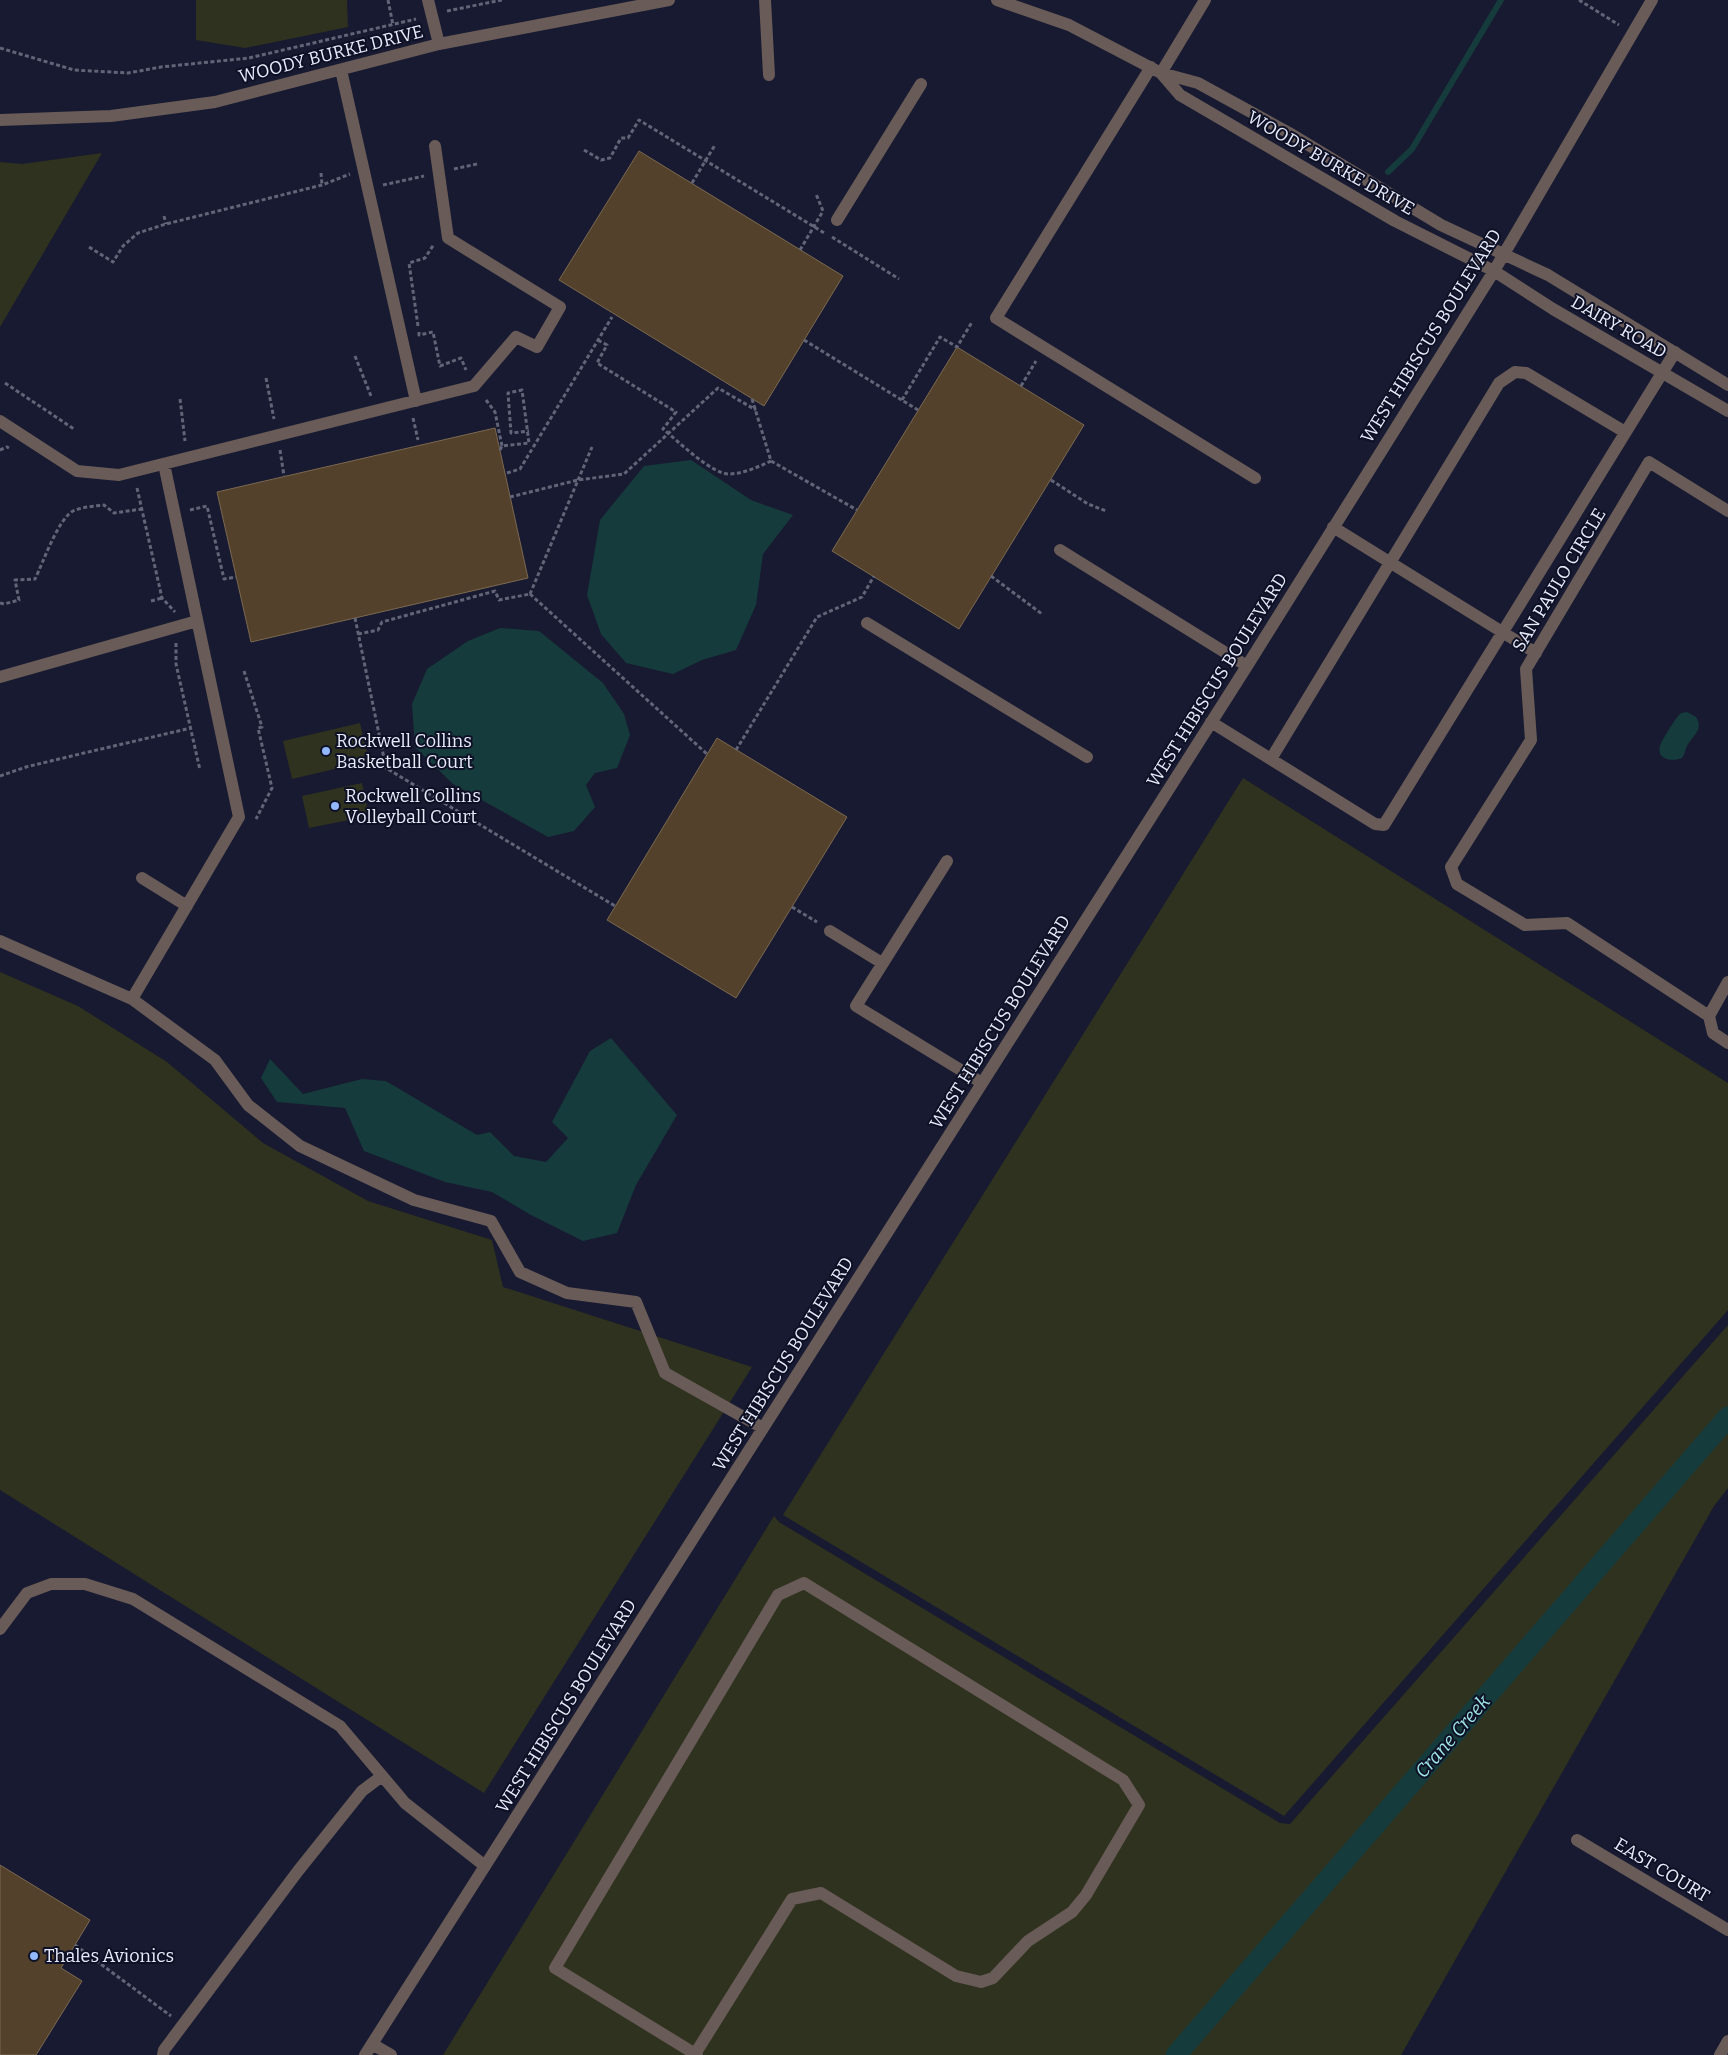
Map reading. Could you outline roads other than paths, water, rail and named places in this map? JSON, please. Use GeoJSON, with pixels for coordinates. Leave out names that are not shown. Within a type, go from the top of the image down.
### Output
{"type":"FeatureCollection","features":[{"type":"Feature","properties":{"kind":"street"},"geometry":{"type":"LineString","coordinates":[[428,0],[439,44]]}},
{"type":"Feature","properties":{"kind":"street","name":"WOODY BURKE DRIVE"},"geometry":{"type":"LineString","coordinates":[[0,120],[112,116],[215,102],[439,44],[669,0]]}},
{"type":"Feature","properties":{"kind":"street"},"geometry":{"type":"LineString","coordinates":[[766,0],[769,75]]}},
{"type":"Feature","properties":{"kind":"street","name":"WOODY BURKE DRIVE"},"geometry":{"type":"LineString","coordinates":[[997,0],[1069,25],[1156,70],[1198,83],[1289,133],[1441,225],[1504,253]]}},
{"type":"Feature","properties":{"kind":"street"},"geometry":{"type":"LineString","coordinates":[[1205,0],[1156,70],[996,318],[1256,478]]}},
{"type":"Feature","properties":{"kind":"street","name":"WEST HIBISCUS BOULEVARD"},"geometry":{"type":"LineString","coordinates":[[365,2055],[1247,666],[1494,271],[1652,0]]}},
{"type":"Feature","properties":{"kind":"street"},"geometry":{"type":"LineString","coordinates":[[341,70],[416,401]]}},
{"type":"Feature","properties":{"kind":"street","name":"WOODY BURKE DRIVE"},"geometry":{"type":"LineString","coordinates":[[1156,70],[1180,95],[1395,222],[1494,271]]}},
{"type":"Feature","properties":{"kind":"street"},"geometry":{"type":"LineString","coordinates":[[837,220],[921,84]]}},
{"type":"Feature","properties":{"kind":"street"},"geometry":{"type":"LineString","coordinates":[[0,421],[77,471],[119,475],[474,386],[516,337],[536,347],[560,307],[448,238],[435,146]]}},
{"type":"Feature","properties":{"kind":"street","name":"DAIRY ROAD"},"geometry":{"type":"LineString","coordinates":[[1504,253],[1548,275],[1728,385]]}},
{"type":"Feature","properties":{"kind":"street","name":"DAIRY ROAD"},"geometry":{"type":"LineString","coordinates":[[1494,271],[1553,309],[1728,411]]}},
{"type":"Feature","properties":{"kind":"street"},"geometry":{"type":"LineString","coordinates":[[1211,722],[1375,824],[1384,825],[1675,352]]}},
{"type":"Feature","properties":{"kind":"street"},"geometry":{"type":"LineString","coordinates":[[1271,759],[1499,383],[1515,372],[1526,373],[1625,432]]}},
{"type":"Feature","properties":{"kind":"street","name":"SAN PAULO CIRCLE"},"geometry":{"type":"LineString","coordinates":[[1709,1016],[1567,923],[1525,925],[1457,884],[1451,867],[1531,740],[1526,669],[1649,462],[1728,510]]}},
{"type":"Feature","properties":{"kind":"street"},"geometry":{"type":"LineString","coordinates":[[132,999],[239,818],[164,464]]}},
{"type":"Feature","properties":{"kind":"street"},"geometry":{"type":"LineString","coordinates":[[1333,528],[1536,652]]}},
{"type":"Feature","properties":{"kind":"street"},"geometry":{"type":"LineString","coordinates":[[1060,550],[1247,666]]}},
{"type":"Feature","properties":{"kind":"street"},"geometry":{"type":"LineString","coordinates":[[0,676],[197,621]]}},
{"type":"Feature","properties":{"kind":"street"},"geometry":{"type":"LineString","coordinates":[[867,624],[1087,757]]}},
{"type":"Feature","properties":{"kind":"street"},"geometry":{"type":"LineString","coordinates":[[948,861],[882,962],[856,1006],[982,1083]]}},
{"type":"Feature","properties":{"kind":"street"},"geometry":{"type":"LineString","coordinates":[[142,878],[187,906]]}},
{"type":"Feature","properties":{"kind":"street"},"geometry":{"type":"LineString","coordinates":[[830,931],[882,962]]}},
{"type":"Feature","properties":{"kind":"street"},"geometry":{"type":"LineString","coordinates":[[0,941],[132,999],[215,1060],[248,1105],[300,1146],[414,1200],[491,1221],[520,1272],[567,1293],[636,1302],[665,1373],[763,1428]]}},
{"type":"Feature","properties":{"kind":"street"},"geometry":{"type":"LineString","coordinates":[[1728,982],[1709,1016],[1712,1033],[1728,1043]]}},
{"type":"Feature","properties":{"kind":"street"},"geometry":{"type":"LineString","coordinates":[[804,1583],[1123,1780],[1139,1805],[1086,1895],[1072,1912],[1028,1941],[993,1978],[981,1982],[956,1976],[821,1893],[792,1899],[696,2054],[555,1968],[778,1596],[804,1583]]}},
{"type":"Feature","properties":{"kind":"street"},"geometry":{"type":"LineString","coordinates":[[0,1630],[27,1593],[51,1584],[85,1584],[133,1599],[340,1726],[405,1803],[485,1866]]}},
{"type":"Feature","properties":{"kind":"street"},"geometry":{"type":"LineString","coordinates":[[164,2055],[164,2050],[298,1871],[362,1791],[382,1776]]}},
{"type":"Feature","properties":{"kind":"street","name":"EAST COURT"},"geometry":{"type":"LineString","coordinates":[[1577,1840],[1728,1930]]}},
{"type":"Feature","properties":{"kind":"street"},"geometry":{"type":"LineString","coordinates":[[1720,2055],[1728,2041]]}},
{"type":"Feature","properties":{"kind":"street"},"geometry":{"type":"LineString","coordinates":[[372,2044],[391,2055]]}},
{"type":"Feature","properties":{"kind":"waterway"},"geometry":{"type":"LineString","coordinates":[[1388,172],[1412,149],[1501,0]]}},
{"type":"Feature","properties":{"kind":"waterway","name":"Crane Creek"},"geometry":{"type":"LineString","coordinates":[[1176,2055],[1728,1417]]}},
{"type":"Feature","properties":{"kind":"place","name":"Rockwell Collins Basketball Court"},"geometry":{"type":"Point","coordinates":[326,751]}},
{"type":"Feature","properties":{"kind":"place","name":"Rockwell Collins Volleyball Court"},"geometry":{"type":"Point","coordinates":[335,806]}},
{"type":"Feature","properties":{"kind":"place","name":"Thales Avionics"},"geometry":{"type":"Point","coordinates":[34,1956]}}]}
